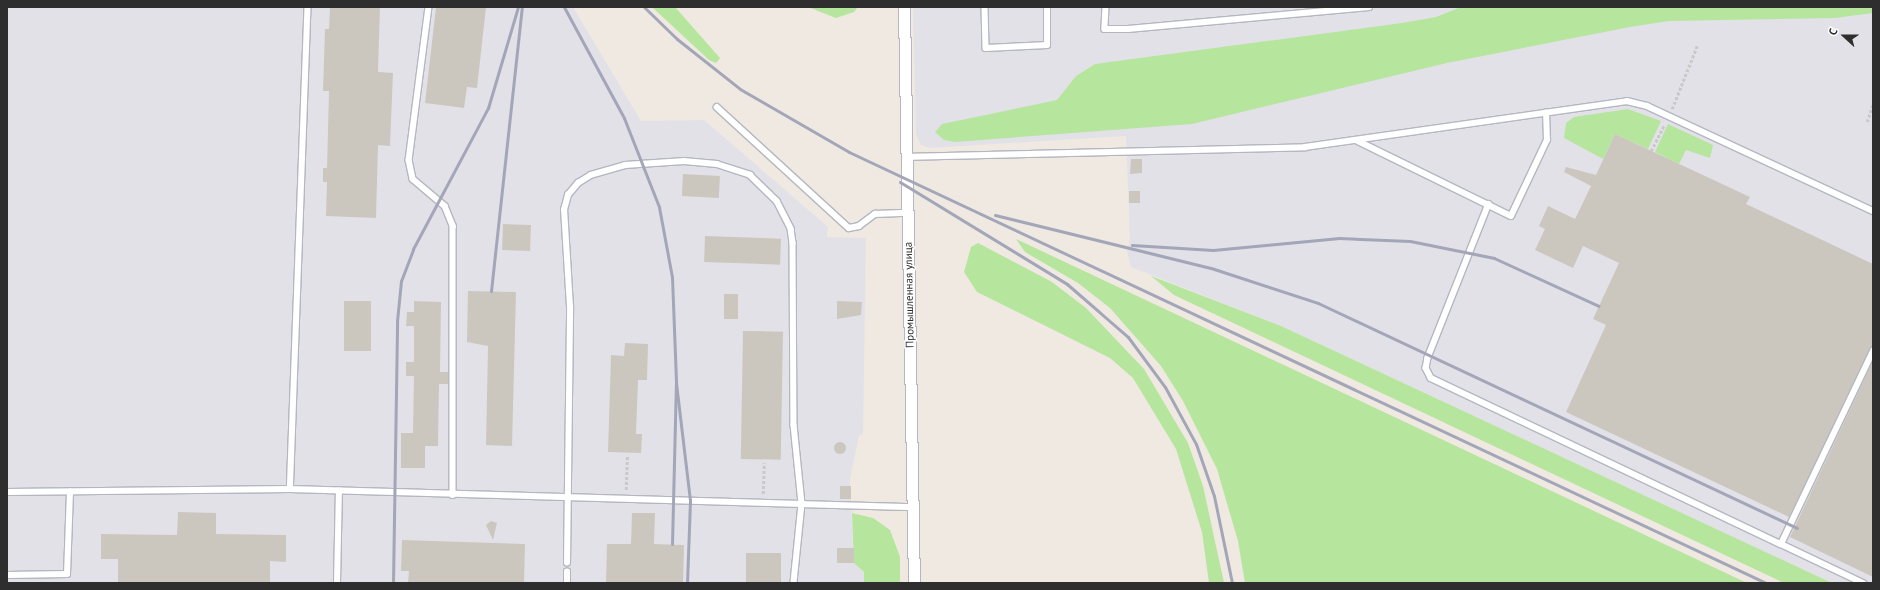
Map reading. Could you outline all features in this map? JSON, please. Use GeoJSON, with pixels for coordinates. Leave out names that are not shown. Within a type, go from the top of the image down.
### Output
{"type":"FeatureCollection","features":[{"type":"Feature","properties":{"kind":"street","name":"Промышленная улица"},"geometry":{"type":"LineString","coordinates":[[904,7],[914,583]]}},
{"type":"Feature","properties":{"kind":"lane"},"geometry":{"type":"LineString","coordinates":[[290,488],[308,7]]}},
{"type":"Feature","properties":{"kind":"lane"},"geometry":{"type":"LineString","coordinates":[[429,7],[409,160],[413,179],[445,206],[453,226],[453,496]]}},
{"type":"Feature","properties":{"kind":"lane"},"geometry":{"type":"LineString","coordinates":[[985,7],[986,48],[1047,45],[1048,7]]}},
{"type":"Feature","properties":{"kind":"lane"},"geometry":{"type":"LineString","coordinates":[[1106,7],[1105,29],[1160,28],[1369,7]]}},
{"type":"Feature","properties":{"kind":"lane"},"geometry":{"type":"LineString","coordinates":[[906,157],[1292,148],[1358,140],[1626,101],[1669,116],[1873,211]]}},
{"type":"Feature","properties":{"kind":"lane"},"geometry":{"type":"LineString","coordinates":[[717,107],[848,228],[859,226],[875,214],[908,213]]}},
{"type":"Feature","properties":{"kind":"lane"},"geometry":{"type":"LineString","coordinates":[[1358,140],[1511,216],[1547,140],[1546,113]]}},
{"type":"Feature","properties":{"kind":"lane"},"geometry":{"type":"LineString","coordinates":[[567,563],[569,498],[570,307],[562,224],[568,195],[578,183],[606,170],[684,161],[717,164],[750,175],[778,201],[791,229],[794,425],[802,504],[794,583]]}},
{"type":"Feature","properties":{"kind":"lane"},"geometry":{"type":"LineString","coordinates":[[1488,204],[1428,358],[1426,368],[1431,378],[1863,583]]}},
{"type":"Feature","properties":{"kind":"lane"},"geometry":{"type":"LineString","coordinates":[[1781,544],[1873,351]]}},
{"type":"Feature","properties":{"kind":"lane"},"geometry":{"type":"LineString","coordinates":[[7,492],[290,488],[453,496],[912,507]]}},
{"type":"Feature","properties":{"kind":"lane"},"geometry":{"type":"LineString","coordinates":[[337,583],[339,491]]}},
{"type":"Feature","properties":{"kind":"lane"},"geometry":{"type":"LineString","coordinates":[[7,575],[67,574],[70,492]]}},
{"type":"Feature","properties":{"kind":"lane"},"geometry":{"type":"LineString","coordinates":[[567,572],[567,583]]}},
{"type":"Feature","properties":{"kind":"path"},"geometry":{"type":"LineString","coordinates":[[1651,151],[1669,116],[1697,46]]}},
{"type":"Feature","properties":{"kind":"path"},"geometry":{"type":"LineString","coordinates":[[1867,122],[1873,104]]}},
{"type":"Feature","properties":{"kind":"path"},"geometry":{"type":"LineString","coordinates":[[626,499],[627,456]]}},
{"type":"Feature","properties":{"kind":"path"},"geometry":{"type":"LineString","coordinates":[[763,503],[764,463]]}},
{"type":"Feature","properties":{"kind":"shaded area"},"geometry":{"type":"Polygon","coordinates":[[[7,7],[573,7],[641,121],[704,120],[828,227],[827,237],[866,238],[863,434],[859,436],[850,479],[854,563],[864,572],[864,583],[7,583],[7,7]]]}},
{"type":"Feature","properties":{"kind":"shaded area"},"geometry":{"type":"Polygon","coordinates":[[[913,7],[1873,7],[1873,583],[1832,583],[1281,326],[1131,267],[1127,251],[1130,239],[1126,136],[930,148],[921,145],[916,134],[913,7]]]}},
{"type":"Feature","properties":{"kind":"green space"},"geometry":{"type":"Polygon","coordinates":[[[652,7],[675,7],[720,58],[716,63],[709,60],[652,7]]]}},
{"type":"Feature","properties":{"kind":"green space"},"geometry":{"type":"Polygon","coordinates":[[[808,7],[858,7],[854,12],[836,18],[808,7]]]}},
{"type":"Feature","properties":{"kind":"green space"},"geometry":{"type":"Polygon","coordinates":[[[1461,7],[1873,7],[1873,13],[1835,18],[1669,21],[1630,27],[1447,63],[1192,124],[955,142],[944,140],[935,132],[942,124],[1057,100],[1076,76],[1095,64],[1402,23],[1436,17],[1461,7]]]}},
{"type":"Feature","properties":{"kind":"green space"},"geometry":{"type":"Polygon","coordinates":[[[1628,109],[1661,121],[1648,149],[1615,134],[1603,159],[1564,138],[1566,123],[1574,117],[1628,109]]]}},
{"type":"Feature","properties":{"kind":"green space"},"geometry":{"type":"Polygon","coordinates":[[[1668,124],[1713,145],[1710,158],[1686,150],[1679,164],[1655,152],[1668,124]]]}},
{"type":"Feature","properties":{"kind":"green space"},"geometry":{"type":"Polygon","coordinates":[[[1016,239],[1747,583],[1245,583],[1238,541],[1217,469],[1183,401],[1161,366],[1110,308],[1078,283],[1025,252],[1016,239]]]}},
{"type":"Feature","properties":{"kind":"green space"},"geometry":{"type":"Polygon","coordinates":[[[978,243],[1052,282],[1086,308],[1144,369],[1188,443],[1203,486],[1224,583],[1209,583],[1202,532],[1176,449],[1133,378],[1110,358],[977,292],[964,272],[971,247],[978,243]]]}},
{"type":"Feature","properties":{"kind":"green space"},"geometry":{"type":"Polygon","coordinates":[[[1151,276],[1281,326],[1832,583],[1784,583],[1174,295],[1151,276]]]}},
{"type":"Feature","properties":{"kind":"green space"},"geometry":{"type":"Polygon","coordinates":[[[852,513],[873,518],[890,530],[900,557],[900,583],[864,583],[864,572],[854,563],[852,513]]]}},
{"type":"Feature","properties":{"kind":"building"},"geometry":{"type":"Polygon","coordinates":[[[330,7],[380,7],[378,72],[393,73],[390,146],[378,145],[376,218],[326,216],[327,182],[323,182],[323,168],[327,168],[329,91],[323,91],[325,29],[329,29],[330,7]]]}},
{"type":"Feature","properties":{"kind":"building"},"geometry":{"type":"Polygon","coordinates":[[[436,7],[486,7],[477,88],[467,87],[464,108],[425,103],[436,7]]]}},
{"type":"Feature","properties":{"kind":"building"},"geometry":{"type":"Polygon","coordinates":[[[1615,134],[1750,197],[1746,204],[1873,264],[1873,347],[1789,517],[1566,412],[1606,325],[1593,319],[1619,263],[1583,246],[1573,268],[1535,250],[1545,229],[1539,226],[1548,206],[1575,219],[1591,186],[1564,172],[1566,167],[1596,175],[1615,134]]]}},
{"type":"Feature","properties":{"kind":"building"},"geometry":{"type":"Polygon","coordinates":[[[1131,159],[1142,159],[1142,173],[1130,174],[1131,159]]]}},
{"type":"Feature","properties":{"kind":"building"},"geometry":{"type":"Polygon","coordinates":[[[683,174],[720,176],[719,198],[682,196],[683,174]]]}},
{"type":"Feature","properties":{"kind":"building"},"geometry":{"type":"Polygon","coordinates":[[[1129,191],[1140,191],[1140,203],[1129,203],[1129,191]]]}},
{"type":"Feature","properties":{"kind":"building"},"geometry":{"type":"Polygon","coordinates":[[[503,224],[531,225],[530,251],[502,250],[503,224]]]}},
{"type":"Feature","properties":{"kind":"building"},"geometry":{"type":"Polygon","coordinates":[[[705,236],[781,239],[780,265],[704,262],[705,236]]]}},
{"type":"Feature","properties":{"kind":"building"},"geometry":{"type":"Polygon","coordinates":[[[468,291],[516,292],[512,446],[486,445],[488,346],[467,342],[468,291]]]}},
{"type":"Feature","properties":{"kind":"building"},"geometry":{"type":"Polygon","coordinates":[[[724,294],[738,294],[738,319],[724,319],[724,294]]]}},
{"type":"Feature","properties":{"kind":"building"},"geometry":{"type":"Polygon","coordinates":[[[344,301],[371,301],[371,351],[344,351],[344,301]]]}},
{"type":"Feature","properties":{"kind":"building"},"geometry":{"type":"Polygon","coordinates":[[[414,301],[441,302],[440,372],[448,372],[448,384],[439,384],[438,446],[425,446],[425,468],[401,468],[401,433],[413,433],[414,376],[406,376],[406,362],[414,362],[414,326],[406,326],[407,312],[414,312],[414,301]]]}},
{"type":"Feature","properties":{"kind":"building"},"geometry":{"type":"Polygon","coordinates":[[[837,301],[862,302],[861,315],[837,319],[837,301]]]}},
{"type":"Feature","properties":{"kind":"building"},"geometry":{"type":"Polygon","coordinates":[[[743,331],[783,332],[781,460],[741,459],[743,331]]]}},
{"type":"Feature","properties":{"kind":"building"},"geometry":{"type":"Polygon","coordinates":[[[625,343],[648,344],[647,380],[638,380],[636,434],[642,434],[641,453],[608,452],[611,355],[624,356],[625,343]]]}},
{"type":"Feature","properties":{"kind":"building"},"geometry":{"type":"Polygon","coordinates":[[[1873,361],[1873,577],[1790,537],[1873,361]]]}},
{"type":"Feature","properties":{"kind":"building"},"geometry":{"type":"Polygon","coordinates":[[[842,442],[845,443],[845,453],[838,454],[835,453],[834,446],[835,443],[842,442]]]}},
{"type":"Feature","properties":{"kind":"building"},"geometry":{"type":"Polygon","coordinates":[[[840,486],[851,486],[851,499],[840,499],[840,486]]]}},
{"type":"Feature","properties":{"kind":"building"},"geometry":{"type":"Polygon","coordinates":[[[178,512],[216,513],[216,534],[286,535],[286,562],[270,561],[270,583],[118,583],[118,559],[101,559],[101,534],[177,535],[178,512]]]}},
{"type":"Feature","properties":{"kind":"building"},"geometry":{"type":"Polygon","coordinates":[[[632,513],[655,513],[654,544],[684,545],[683,583],[606,583],[607,544],[631,544],[632,513]]]}},
{"type":"Feature","properties":{"kind":"building"},"geometry":{"type":"Polygon","coordinates":[[[491,521],[497,523],[493,540],[486,525],[491,521]]]}},
{"type":"Feature","properties":{"kind":"building"},"geometry":{"type":"Polygon","coordinates":[[[402,540],[525,544],[524,583],[408,583],[409,571],[401,571],[402,540]]]}},
{"type":"Feature","properties":{"kind":"building"},"geometry":{"type":"Polygon","coordinates":[[[837,548],[854,548],[854,563],[837,563],[837,548]]]}},
{"type":"Feature","properties":{"kind":"building"},"geometry":{"type":"Polygon","coordinates":[[[746,553],[781,553],[781,583],[746,583],[746,553]]]}},
{"type":"Feature","properties":{"kind":"railway"},"geometry":{"type":"LineString","coordinates":[[393,583],[397,321],[401,281],[413,249],[488,108],[518,7]]}},
{"type":"Feature","properties":{"kind":"railway"},"geometry":{"type":"LineString","coordinates":[[491,291],[522,7]]}},
{"type":"Feature","properties":{"kind":"railway"},"geometry":{"type":"LineString","coordinates":[[564,7],[624,118],[659,207],[672,277],[676,383]]}},
{"type":"Feature","properties":{"kind":"railway"},"geometry":{"type":"LineString","coordinates":[[644,7],[677,39],[740,89],[849,152],[1766,583]]}},
{"type":"Feature","properties":{"kind":"railway"},"geometry":{"type":"LineString","coordinates":[[900,182],[1067,284],[1128,337],[1165,387],[1196,444],[1214,496],[1232,583]]}},
{"type":"Feature","properties":{"kind":"railway"},"geometry":{"type":"LineString","coordinates":[[995,215],[1211,268],[1318,303],[1797,528]]}},
{"type":"Feature","properties":{"kind":"railway"},"geometry":{"type":"LineString","coordinates":[[1132,245],[1213,250],[1339,238],[1410,241],[1494,258],[1599,306]]}},
{"type":"Feature","properties":{"kind":"railway"},"geometry":{"type":"LineString","coordinates":[[672,544],[676,383],[690,501],[687,583]]}}]}
